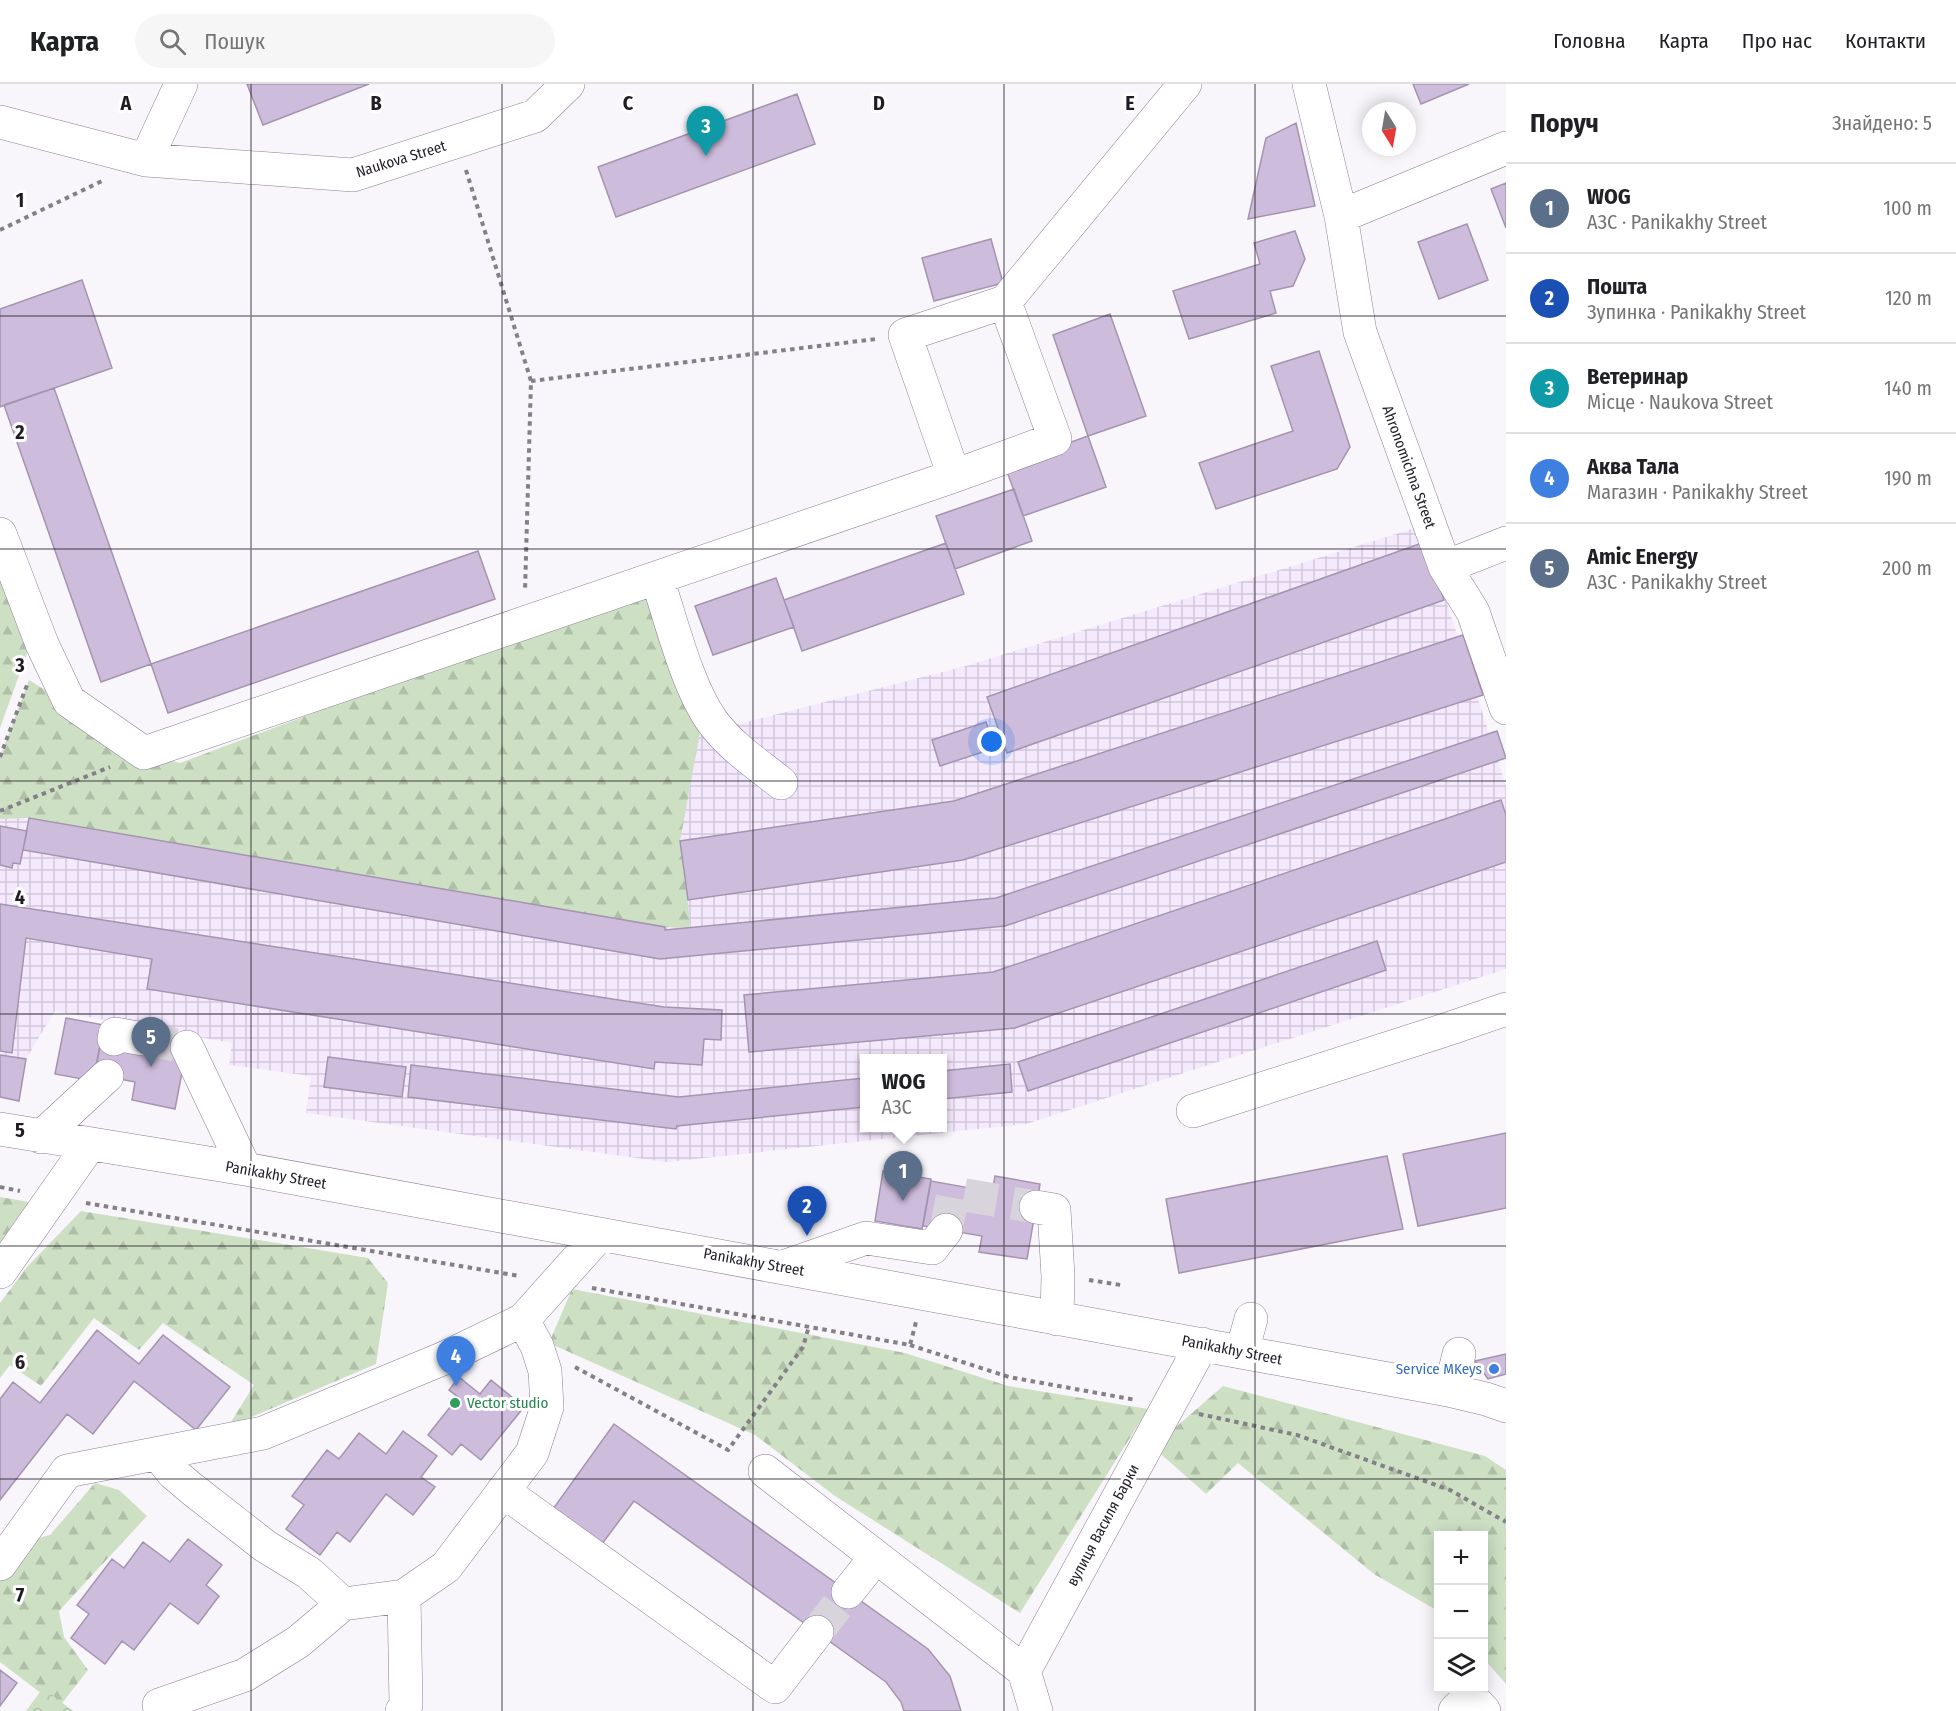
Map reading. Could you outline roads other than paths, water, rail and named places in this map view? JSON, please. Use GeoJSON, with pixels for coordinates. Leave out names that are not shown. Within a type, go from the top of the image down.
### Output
{"type":"FeatureCollection","features":[{"type":"Feature","properties":{"kind":"street"},"geometry":{"type":"LineString","coordinates":[[146,160],[181,84]]}},
{"type":"Feature","properties":{"kind":"street","name":"Naukova Street"},"geometry":{"type":"LineString","coordinates":[[0,122],[146,160],[353,175],[535,116],[568,84]]}},
{"type":"Feature","properties":{"kind":"street"},"geometry":{"type":"LineString","coordinates":[[954,476],[905,335],[1005,302],[1185,84]]}},
{"type":"Feature","properties":{"kind":"street","name":"Ahronomichna Street"},"geometry":{"type":"LineString","coordinates":[[1309,84],[1341,216],[1360,332],[1445,567],[1473,612],[1506,708]]}},
{"type":"Feature","properties":{"kind":"street"},"geometry":{"type":"LineString","coordinates":[[1341,216],[1506,148]]}},
{"type":"Feature","properties":{"kind":"street"},"geometry":{"type":"LineString","coordinates":[[0,534],[42,644],[69,701],[144,753],[954,476],[1055,439],[1005,302]]}},
{"type":"Feature","properties":{"kind":"street"},"geometry":{"type":"LineString","coordinates":[[1445,567],[1506,543]]}},
{"type":"Feature","properties":{"kind":"street"},"geometry":{"type":"LineString","coordinates":[[657,578],[693,686],[711,719],[731,742],[781,783]]}},
{"type":"Feature","properties":{"kind":"street"},"geometry":{"type":"LineString","coordinates":[[1193,1111],[1506,1009]]}},
{"type":"Feature","properties":{"kind":"street"},"geometry":{"type":"LineString","coordinates":[[187,1047],[245,1169]]}},
{"type":"Feature","properties":{"kind":"street"},"geometry":{"type":"LineString","coordinates":[[41,1137],[106,1076]]}},
{"type":"Feature","properties":{"kind":"street","name":"Panikakhy Street"},"geometry":{"type":"LineString","coordinates":[[0,1129],[245,1169],[783,1267],[922,1295],[1242,1351],[1448,1390],[1506,1406]]}},
{"type":"Feature","properties":{"kind":"street"},"geometry":{"type":"LineString","coordinates":[[0,1272],[90,1144]]}},
{"type":"Feature","properties":{"kind":"street"},"geometry":{"type":"LineString","coordinates":[[1036,1207],[1054,1210],[1058,1276],[1057,1318]]}},
{"type":"Feature","properties":{"kind":"street"},"geometry":{"type":"LineString","coordinates":[[783,1267],[866,1238],[932,1248],[946,1230]]}},
{"type":"Feature","properties":{"kind":"street"},"geometry":{"type":"LineString","coordinates":[[0,1564],[67,1472],[263,1433],[442,1359],[530,1333],[557,1282],[600,1234]]}},
{"type":"Feature","properties":{"kind":"street"},"geometry":{"type":"LineString","coordinates":[[1242,1351],[1251,1319]]}},
{"type":"Feature","properties":{"kind":"street"},"geometry":{"type":"LineString","coordinates":[[159,1705],[245,1675],[298,1642],[343,1604],[404,1596],[446,1567],[532,1453],[547,1407],[545,1371],[530,1333]]}},
{"type":"Feature","properties":{"kind":"street","name":"вулиця Василя Барки"},"geometry":{"type":"LineString","coordinates":[[1024,1671],[1202,1344]]}},
{"type":"Feature","properties":{"kind":"street"},"geometry":{"type":"LineString","coordinates":[[1448,1390],[1459,1354]]}},
{"type":"Feature","properties":{"kind":"street"},"geometry":{"type":"LineString","coordinates":[[158,1454],[173,1473],[192,1489],[265,1546],[309,1573],[343,1604]]}},
{"type":"Feature","properties":{"kind":"street"},"geometry":{"type":"LineString","coordinates":[[765,1471],[1024,1671],[1036,1711]]}},
{"type":"Feature","properties":{"kind":"street"},"geometry":{"type":"LineString","coordinates":[[503,1491],[775,1687],[817,1632]]}},
{"type":"Feature","properties":{"kind":"street"},"geometry":{"type":"LineString","coordinates":[[848,1592],[876,1557]]}},
{"type":"Feature","properties":{"kind":"street"},"geometry":{"type":"LineString","coordinates":[[402,1711],[406,1706],[404,1596]]}},
{"type":"Feature","properties":{"kind":"street"},"geometry":{"type":"LineString","coordinates":[[1455,1711],[1470,1696],[1484,1711]]}},
{"type":"Feature","properties":{"kind":"tunnel"},"geometry":{"type":"LineString","coordinates":[[143,1039],[187,1047]]}},
{"type":"Feature","properties":{"kind":"tunnel"},"geometry":{"type":"LineString","coordinates":[[946,1230],[953,1193],[1036,1207]]}},
{"type":"Feature","properties":{"kind":"tunnel"},"geometry":{"type":"LineString","coordinates":[[817,1632],[848,1592]]}},
{"type":"Feature","properties":{"kind":"place","name":"Ветеринар"},"geometry":{"type":"Point","coordinates":[706,156]}},
{"type":"Feature","properties":{"kind":"place","name":"Amic Energy"},"geometry":{"type":"Point","coordinates":[151,1067]}},
{"type":"Feature","properties":{"kind":"place","name":"WOG"},"geometry":{"type":"Point","coordinates":[903,1201]}},
{"type":"Feature","properties":{"kind":"place","name":"Пошта"},"geometry":{"type":"Point","coordinates":[807,1236]}},
{"type":"Feature","properties":{"kind":"place","name":"Service MKeys"},"geometry":{"type":"Point","coordinates":[1494,1369]}},
{"type":"Feature","properties":{"kind":"place","name":"Аква Тала"},"geometry":{"type":"Point","coordinates":[456,1386]}},
{"type":"Feature","properties":{"kind":"place","name":"Vector studio"},"geometry":{"type":"Point","coordinates":[455,1403]}}]}
